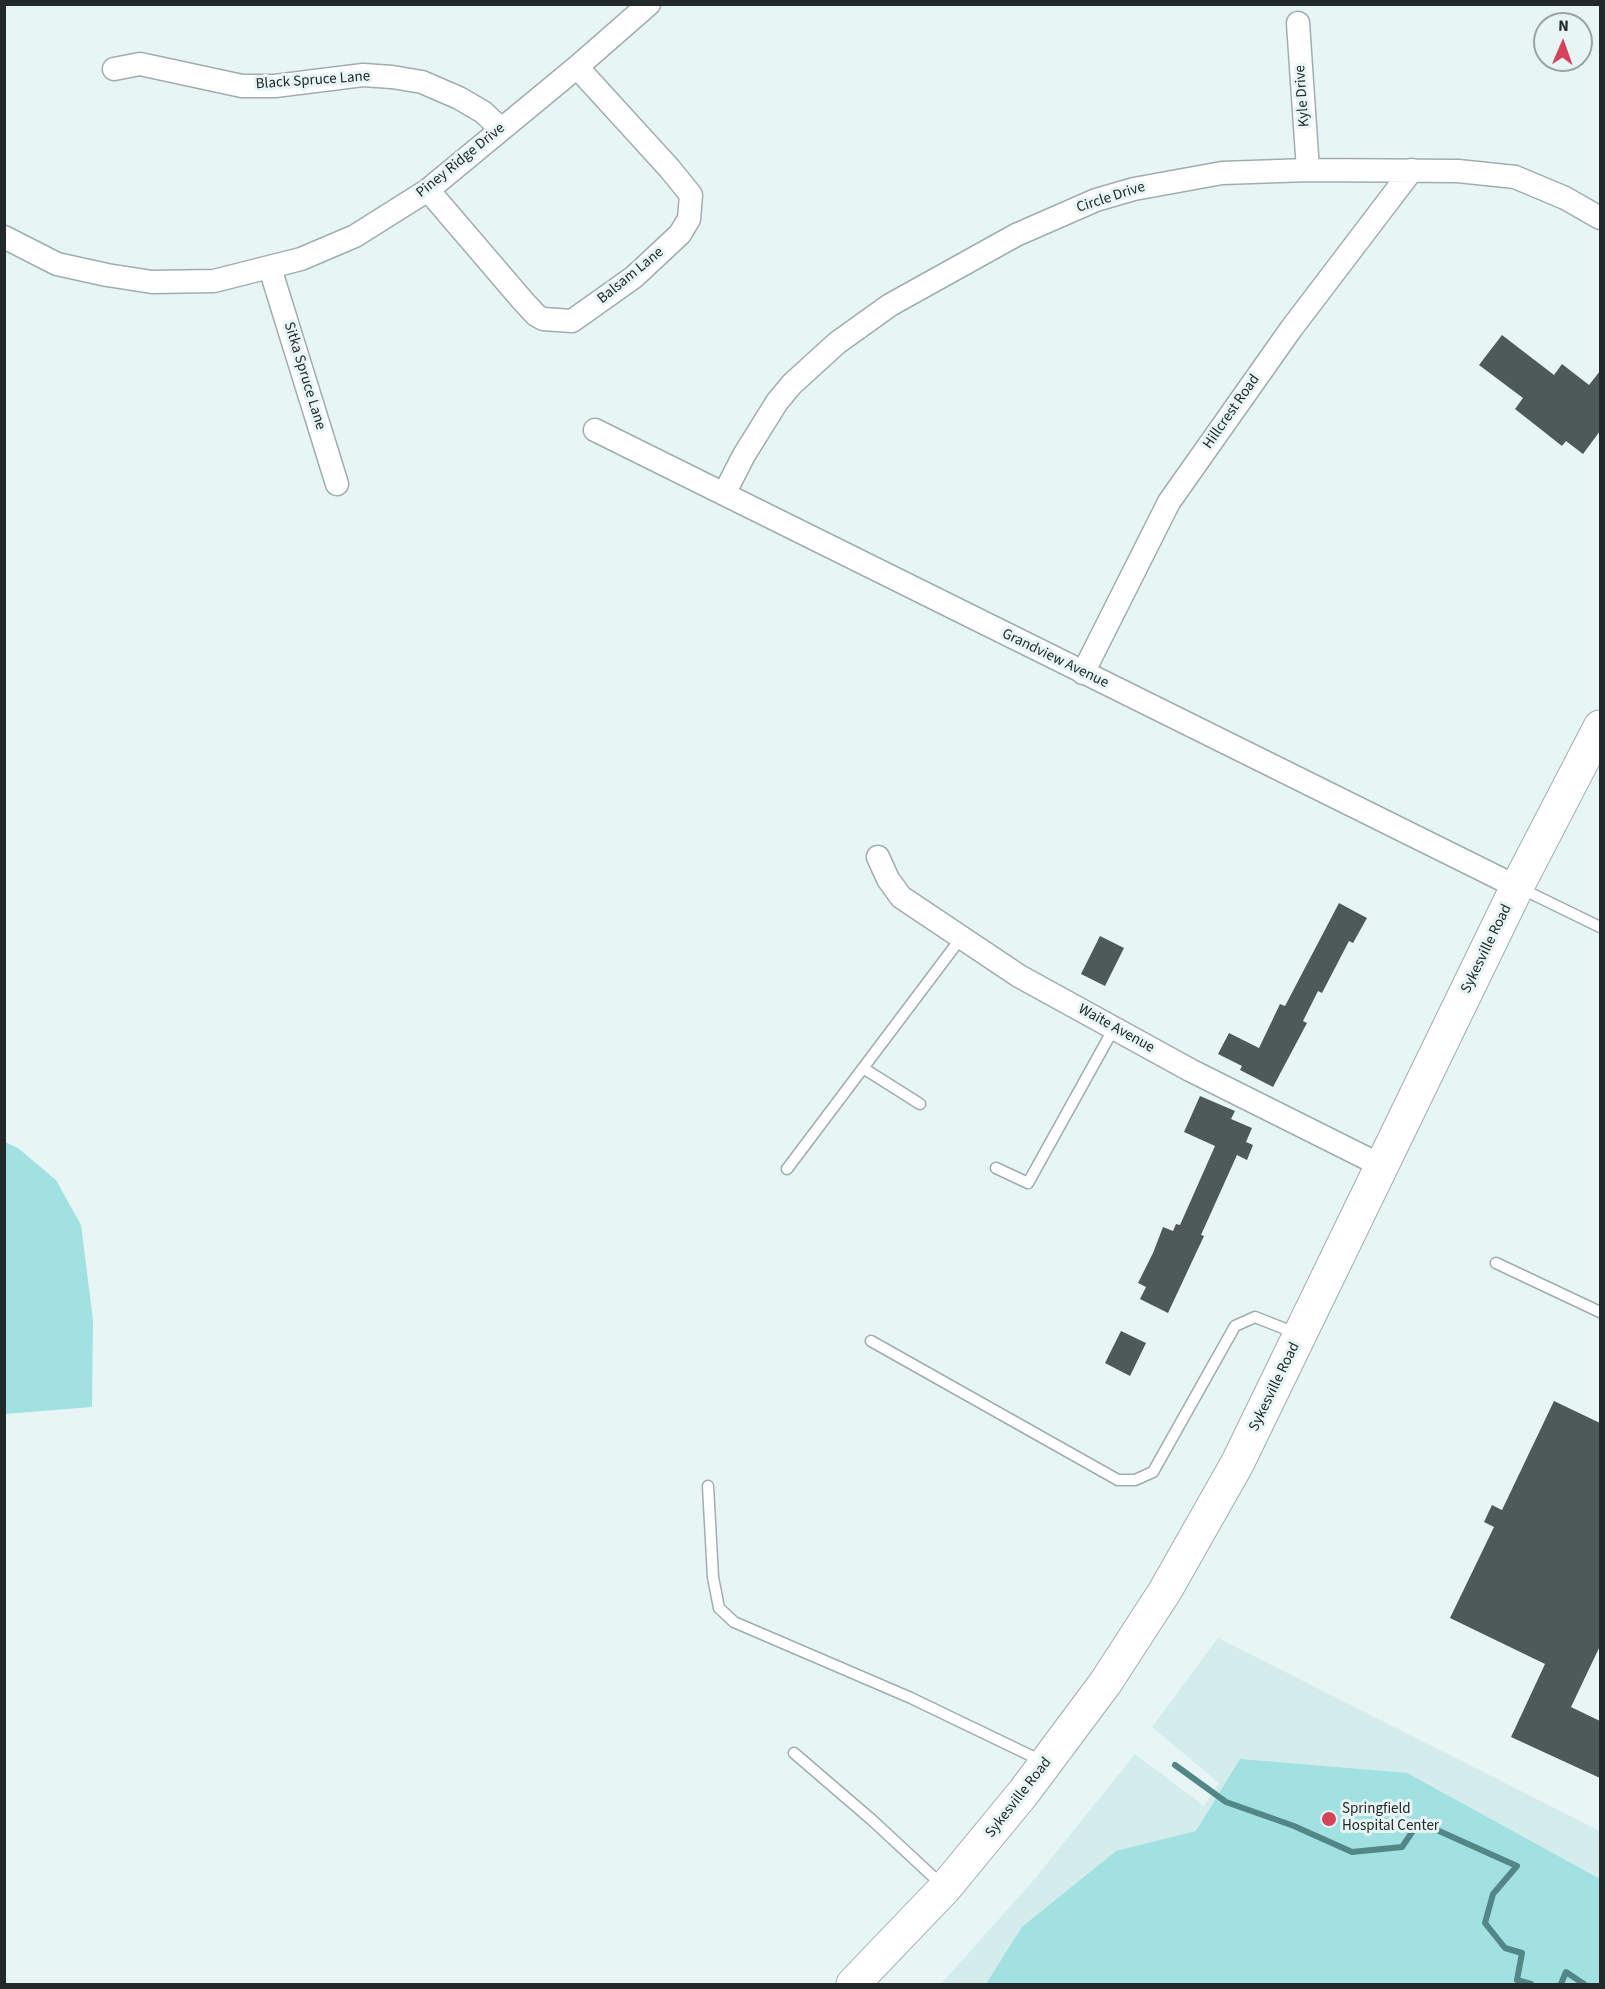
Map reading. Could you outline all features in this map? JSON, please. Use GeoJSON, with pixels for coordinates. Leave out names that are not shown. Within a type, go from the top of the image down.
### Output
{"type":"FeatureCollection","features":[{"type":"Feature","properties":{"kind":"main road","name":"Sykesville Road"},"geometry":{"type":"LineString","coordinates":[[853,1984],[945,1888],[996,1828],[1106,1682],[1165,1591],[1237,1464],[1516,887],[1600,727]]}},
{"type":"Feature","properties":{"kind":"street","name":"Piney Ridge Drive"},"geometry":{"type":"LineString","coordinates":[[4,237],[57,264],[152,282],[214,281],[301,259],[355,236],[428,190],[577,68],[649,4]]}},
{"type":"Feature","properties":{"kind":"street","name":"Kyle Drive"},"geometry":{"type":"LineString","coordinates":[[1298,23],[1308,170]]}},
{"type":"Feature","properties":{"kind":"street","name":"Black Spruce Lane"},"geometry":{"type":"LineString","coordinates":[[114,69],[140,64],[242,86],[275,86],[363,75],[392,77],[422,82],[459,98],[483,112],[501,129]]}},
{"type":"Feature","properties":{"kind":"street","name":"Balsam Lane"},"geometry":{"type":"LineString","coordinates":[[428,190],[523,302],[543,320],[572,321],[634,277],[680,234],[689,219],[691,195],[577,68]]}},
{"type":"Feature","properties":{"kind":"street","name":"Circle Drive"},"geometry":{"type":"LineString","coordinates":[[724,494],[744,455],[777,402],[792,384],[858,327],[890,305],[1016,235],[1095,200],[1134,189],[1222,173],[1412,170],[1489,173],[1515,177],[1565,198],[1600,218]]}},
{"type":"Feature","properties":{"kind":"street","name":"Hillcrest Road"},"geometry":{"type":"LineString","coordinates":[[1083,673],[1169,502],[1291,329],[1412,170]]}},
{"type":"Feature","properties":{"kind":"street","name":"Sitka Spruce Lane"},"geometry":{"type":"LineString","coordinates":[[270,268],[337,484]]}},
{"type":"Feature","properties":{"kind":"street","name":"Grandview Avenue"},"geometry":{"type":"LineString","coordinates":[[595,430],[1516,887]]}},
{"type":"Feature","properties":{"kind":"street","name":"Waite Avenue"},"geometry":{"type":"LineString","coordinates":[[878,856],[888,879],[901,897],[1019,976],[1190,1070],[1382,1166]]}},
{"type":"Feature","properties":{"kind":"lane"},"geometry":{"type":"LineString","coordinates":[[1516,887],[1600,927]]}},
{"type":"Feature","properties":{"kind":"lane"},"geometry":{"type":"LineString","coordinates":[[787,1169],[961,938]]}},
{"type":"Feature","properties":{"kind":"lane"},"geometry":{"type":"LineString","coordinates":[[996,1168],[1028,1183],[1114,1028]]}},
{"type":"Feature","properties":{"kind":"lane"},"geometry":{"type":"LineString","coordinates":[[863,1068],[920,1104]]}},
{"type":"Feature","properties":{"kind":"lane"},"geometry":{"type":"LineString","coordinates":[[1496,1263],[1600,1312]]}},
{"type":"Feature","properties":{"kind":"lane"},"geometry":{"type":"LineString","coordinates":[[871,1341],[1118,1480],[1135,1480],[1153,1472],[1235,1326],[1255,1317],[1301,1335]]}},
{"type":"Feature","properties":{"kind":"lane"},"geometry":{"type":"LineString","coordinates":[[708,1486],[713,1577],[719,1608],[734,1622],[911,1698],[1047,1763]]}},
{"type":"Feature","properties":{"kind":"lane"},"geometry":{"type":"LineString","coordinates":[[794,1753],[872,1820],[945,1888]]}},
{"type":"Feature","properties":{"kind":"shaded area"},"geometry":{"type":"Polygon","coordinates":[[[5,1142],[18,1148],[56,1180],[81,1225],[93,1320],[92,1407],[5,1414],[5,1142]]]}},
{"type":"Feature","properties":{"kind":"shaded area","name":"Springfield Hospital Center"},"geometry":{"type":"Polygon","coordinates":[[[1218,1638],[1600,1831],[1600,1984],[941,1984],[1033,1881],[1135,1754],[1204,1806],[1219,1783],[1152,1727],[1218,1638]]]}},
{"type":"Feature","properties":{"kind":"shaded area","name":"Springfield Hospital Center"},"geometry":{"type":"Polygon","coordinates":[[[1240,1759],[1407,1773],[1600,1879],[1600,1984],[986,1984],[1022,1927],[1116,1851],[1196,1831],[1240,1759]]]}},
{"type":"Feature","properties":{"kind":"building"},"geometry":{"type":"Polygon","coordinates":[[[1502,335],[1554,375],[1562,364],[1589,385],[1600,371],[1600,431],[1583,454],[1566,441],[1562,446],[1515,409],[1523,398],[1479,365],[1502,335]]]}},
{"type":"Feature","properties":{"kind":"building"},"geometry":{"type":"Polygon","coordinates":[[[1339,903],[1367,918],[1353,943],[1349,941],[1322,993],[1318,991],[1303,1021],[1307,1023],[1273,1087],[1240,1070],[1242,1066],[1218,1054],[1229,1033],[1259,1048],[1280,1004],[1285,1006],[1339,903]]]}},
{"type":"Feature","properties":{"kind":"building"},"geometry":{"type":"Polygon","coordinates":[[[1100,936],[1124,948],[1105,986],[1081,974],[1100,936]]]}},
{"type":"Feature","properties":{"kind":"building"},"geometry":{"type":"Polygon","coordinates":[[[1200,1096],[1235,1111],[1231,1119],[1252,1128],[1246,1142],[1253,1145],[1247,1160],[1237,1155],[1201,1235],[1204,1236],[1168,1313],[1140,1299],[1146,1287],[1138,1283],[1163,1227],[1173,1231],[1176,1224],[1180,1225],[1215,1146],[1184,1132],[1200,1096]]]}},
{"type":"Feature","properties":{"kind":"building"},"geometry":{"type":"Polygon","coordinates":[[[1121,1331],[1146,1343],[1130,1376],[1105,1363],[1121,1331]]]}},
{"type":"Feature","properties":{"kind":"building"},"geometry":{"type":"Polygon","coordinates":[[[1554,1401],[1600,1423],[1600,1646],[1571,1707],[1600,1721],[1600,1778],[1511,1737],[1545,1664],[1450,1618],[1494,1527],[1484,1522],[1492,1505],[1502,1510],[1554,1401]]]}},
{"type":"Feature","properties":{"kind":"waterway"},"geometry":{"type":"LineString","coordinates":[[1175,1765],[1226,1802],[1294,1826],[1352,1852],[1402,1847],[1419,1822],[1517,1866],[1493,1894],[1485,1923],[1505,1948],[1522,1953],[1517,1980],[1531,1984]]}},
{"type":"Feature","properties":{"kind":"waterway"},"geometry":{"type":"LineString","coordinates":[[1561,1984],[1566,1972],[1584,1984]]}},
{"type":"Feature","properties":{"kind":"place","name":"Springfield Hospital Center"},"geometry":{"type":"Point","coordinates":[1329,1819]}}]}
